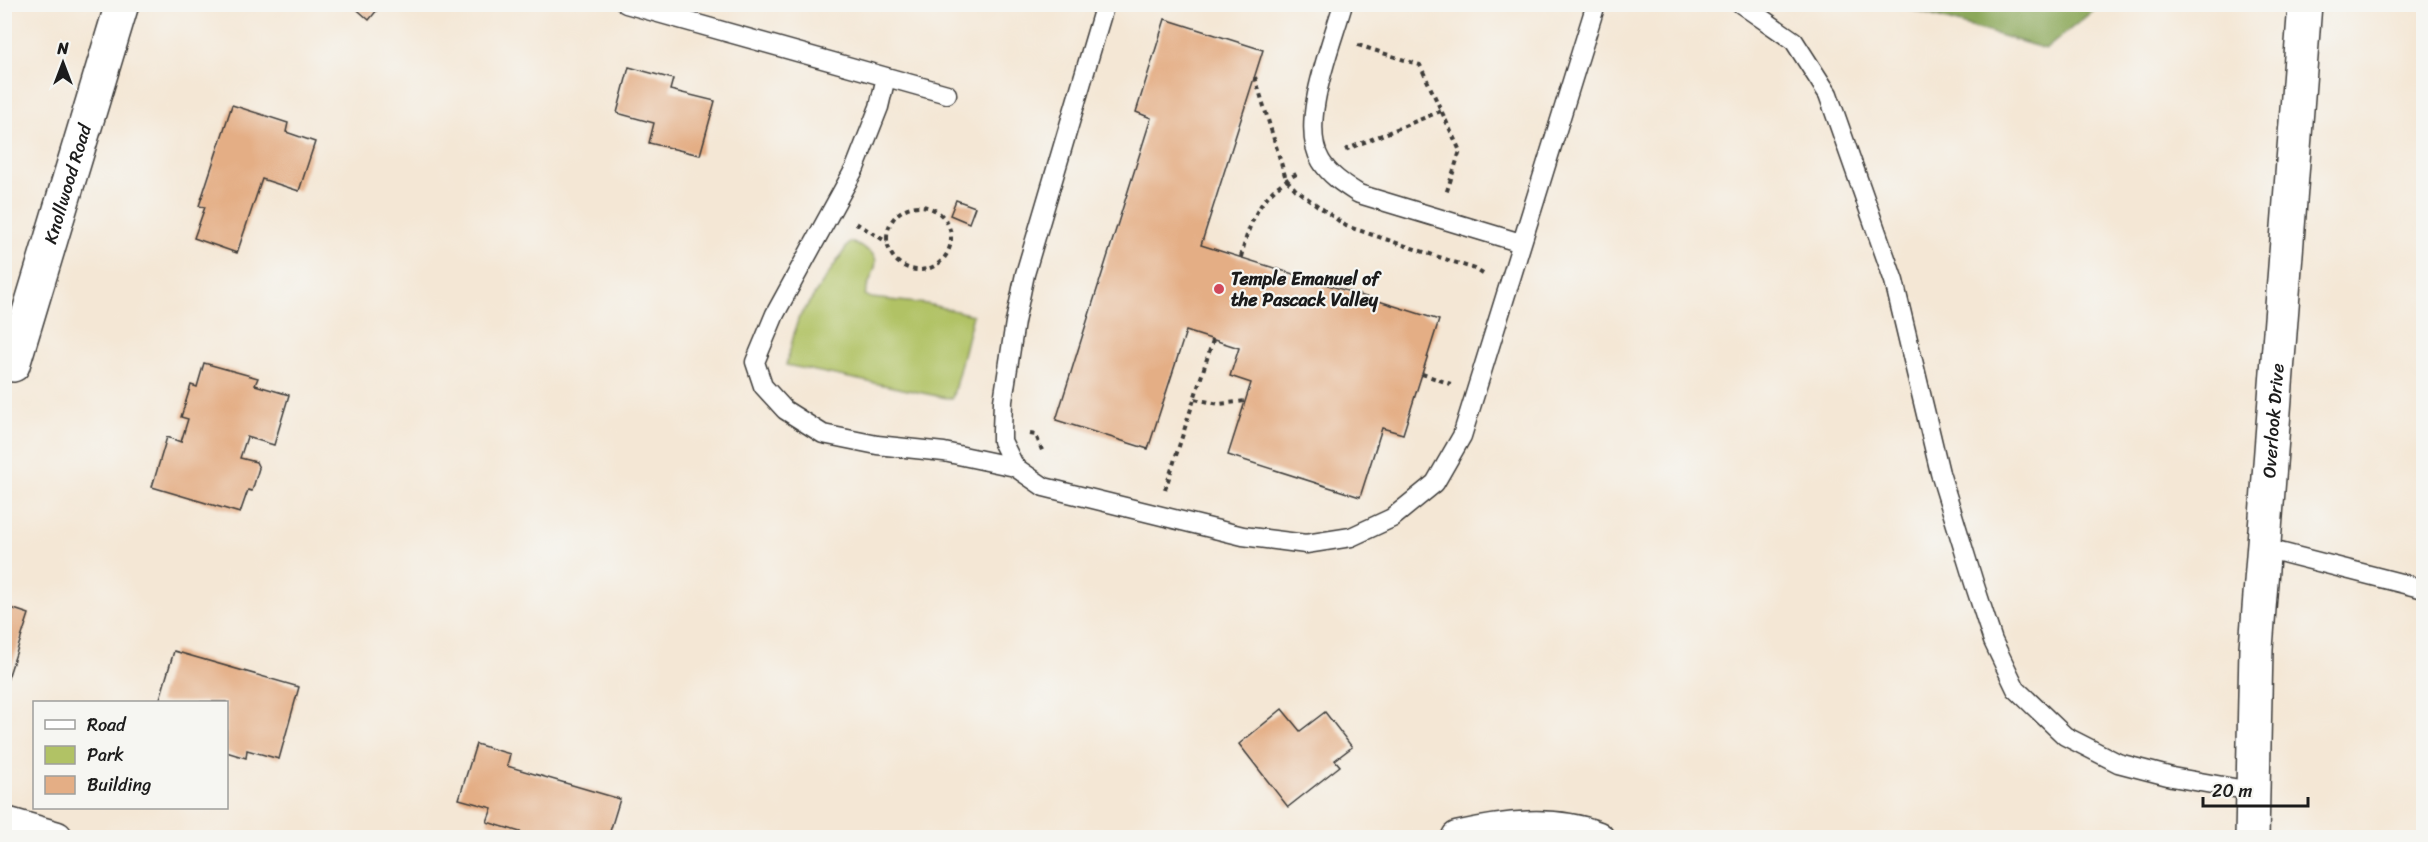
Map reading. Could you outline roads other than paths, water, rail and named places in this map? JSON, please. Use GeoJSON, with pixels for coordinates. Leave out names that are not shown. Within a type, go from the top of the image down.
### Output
{"type":"FeatureCollection","features":[{"type":"Feature","properties":{"kind":"street","name":"Knollwood Road"},"geometry":{"type":"LineString","coordinates":[[13,364],[122,4]]}},
{"type":"Feature","properties":{"kind":"street","name":"Overlook Drive"},"geometry":{"type":"LineString","coordinates":[[2252,837],[2251,791],[2256,648],[2305,4]]}},
{"type":"Feature","properties":{"kind":"street"},"geometry":{"type":"LineString","coordinates":[[4,823],[57,837]]}},
{"type":"Feature","properties":{"kind":"street"},"geometry":{"type":"LineString","coordinates":[[1458,837],[1492,830],[1528,828],[1562,829],[1597,837]]}},
{"type":"Feature","properties":{"kind":"lane"},"geometry":{"type":"LineString","coordinates":[[626,4],[947,94]]}},
{"type":"Feature","properties":{"kind":"lane"},"geometry":{"type":"LineString","coordinates":[[1015,467],[1002,441],[1003,401],[1025,274],[1105,4]]}},
{"type":"Feature","properties":{"kind":"lane"},"geometry":{"type":"LineString","coordinates":[[1343,4],[1313,110],[1312,137],[1320,161],[1336,179],[1359,194],[1521,243]]}},
{"type":"Feature","properties":{"kind":"lane"},"geometry":{"type":"LineString","coordinates":[[886,77],[879,106],[855,168],[775,314],[755,362],[763,386],[785,410],[823,434],[876,445],[944,452],[1015,467],[1044,487],[1243,536],[1306,544],[1351,537],[1392,518],[1435,483],[1462,436],[1596,4]]}},
{"type":"Feature","properties":{"kind":"lane"},"geometry":{"type":"LineString","coordinates":[[1741,4],[1794,41],[1828,94],[1894,281],[1940,473],[1974,583],[1994,641],[2016,689],[2065,736],[2118,764],[2172,777],[2251,791]]}},
{"type":"Feature","properties":{"kind":"lane"},"geometry":{"type":"LineString","coordinates":[[2264,548],[2424,589]]}},
{"type":"Feature","properties":{"kind":"place","name":"Temple Emanuel of the Pascack Valley"},"geometry":{"type":"Point","coordinates":[1219,289]}}]}
